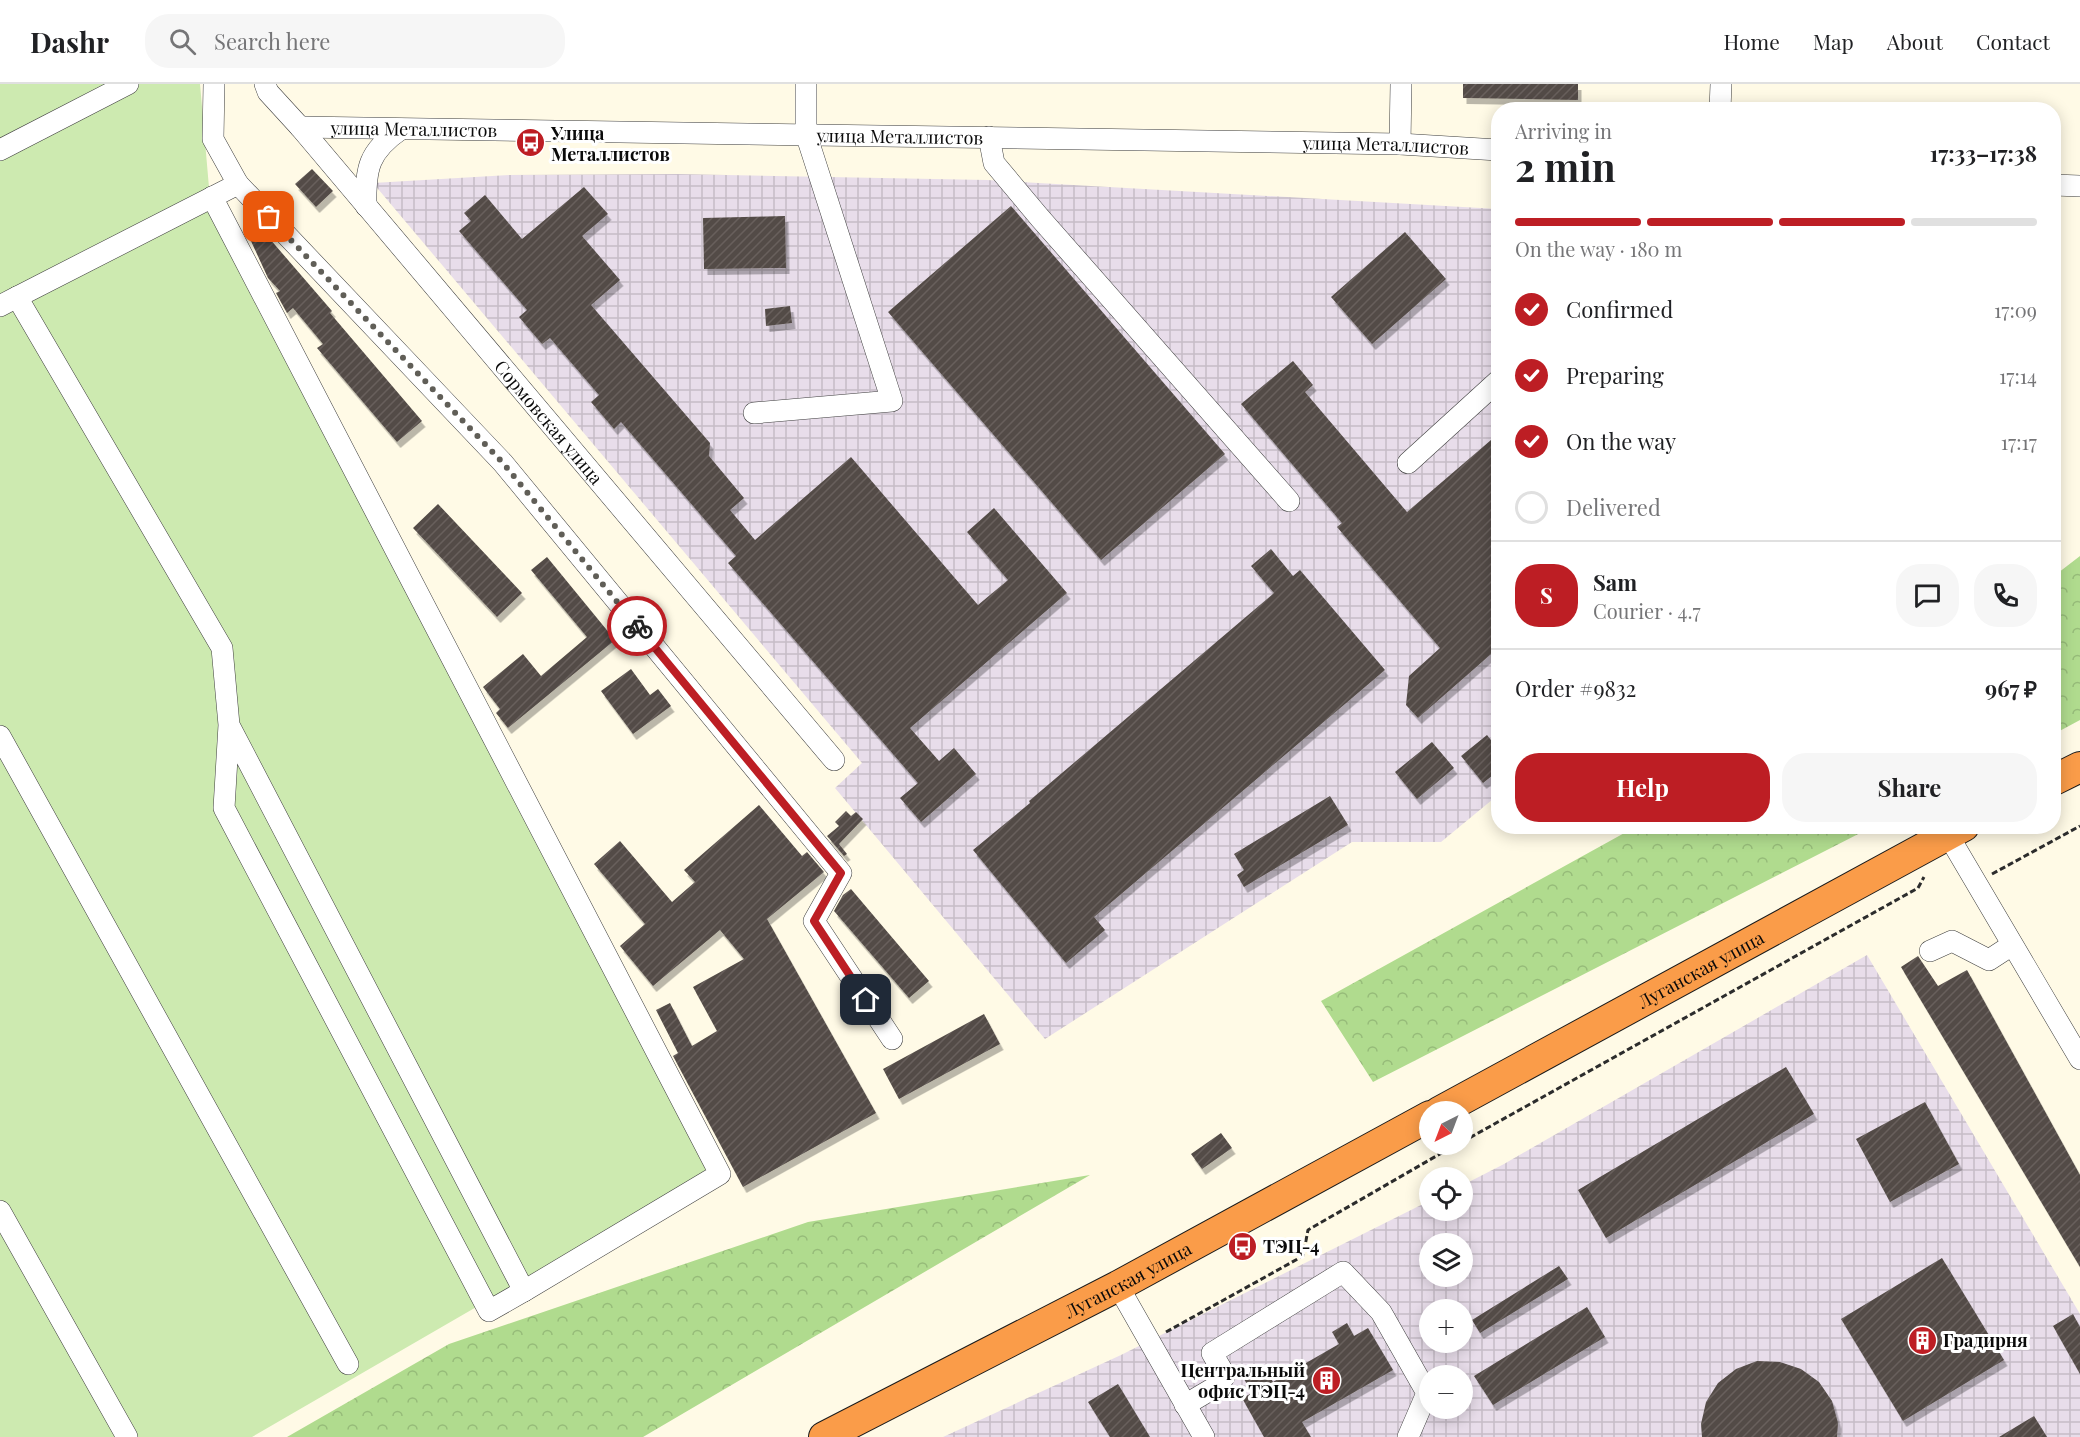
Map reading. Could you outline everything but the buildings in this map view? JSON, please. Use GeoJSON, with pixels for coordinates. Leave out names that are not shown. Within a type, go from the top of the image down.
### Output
{"type":"FeatureCollection","features":[{"type":"Feature","properties":{"kind":"highway"},"geometry":{"type":"LineString","coordinates":[[2061,776],[2080,767]]}},
{"type":"Feature","properties":{"kind":"highway","name":"Луганская улица"},"geometry":{"type":"LineString","coordinates":[[1458,1101],[1950,834]]}},
{"type":"Feature","properties":{"kind":"highway","name":"Луганская улица"},"geometry":{"type":"LineString","coordinates":[[824,1437],[1118,1286],[1419,1122]]}},
{"type":"Feature","properties":{"kind":"street"},"geometry":{"type":"LineString","coordinates":[[0,150],[128,84]]}},
{"type":"Feature","properties":{"kind":"street"},"geometry":{"type":"LineString","coordinates":[[214,84],[213,139],[238,184],[503,463],[841,873],[814,921],[892,1039]]}},
{"type":"Feature","properties":{"kind":"street","name":"Сормовская улица"},"geometry":{"type":"LineString","coordinates":[[265,84],[268,92],[834,760]]}},
{"type":"Feature","properties":{"kind":"street"},"geometry":{"type":"LineString","coordinates":[[754,413],[892,400],[806,134],[806,84]]}},
{"type":"Feature","properties":{"kind":"street"},"geometry":{"type":"LineString","coordinates":[[1400,144],[1401,84]]}},
{"type":"Feature","properties":{"kind":"street"},"geometry":{"type":"LineString","coordinates":[[1720,102],[1721,84]]}},
{"type":"Feature","properties":{"kind":"street","name":"улица Металлистов"},"geometry":{"type":"LineString","coordinates":[[300,127],[1400,144],[1491,150]]}},
{"type":"Feature","properties":{"kind":"street"},"geometry":{"type":"LineString","coordinates":[[366,206],[365,182],[370,163],[379,146],[401,129]]}},
{"type":"Feature","properties":{"kind":"street"},"geometry":{"type":"LineString","coordinates":[[989,137],[994,163],[1289,501]]}},
{"type":"Feature","properties":{"kind":"street"},"geometry":{"type":"LineString","coordinates":[[212,197],[720,1174],[489,1311],[224,808],[229,725],[222,648],[8,301],[212,197],[238,184]]}},
{"type":"Feature","properties":{"kind":"street"},"geometry":{"type":"LineString","coordinates":[[2061,185],[2080,186]]}},
{"type":"Feature","properties":{"kind":"street"},"geometry":{"type":"LineString","coordinates":[[1408,463],[1491,387]]}},
{"type":"Feature","properties":{"kind":"street"},"geometry":{"type":"LineString","coordinates":[[229,725],[524,1291]]}},
{"type":"Feature","properties":{"kind":"street"},"geometry":{"type":"LineString","coordinates":[[0,736],[348,1364]]}},
{"type":"Feature","properties":{"kind":"street"},"geometry":{"type":"LineString","coordinates":[[1957,834],[1976,883],[2080,1059]]}},
{"type":"Feature","properties":{"kind":"street"},"geometry":{"type":"LineString","coordinates":[[1930,951],[1952,941],[1989,960],[2012,945]]}},
{"type":"Feature","properties":{"kind":"street"},"geometry":{"type":"LineString","coordinates":[[0,1211],[127,1437]]}},
{"type":"Feature","properties":{"kind":"street"},"geometry":{"type":"LineString","coordinates":[[1185,1405],[1221,1383],[1224,1377],[1223,1372],[1212,1353],[1343,1272],[1381,1312],[1427,1393],[1408,1437]]}},
{"type":"Feature","properties":{"kind":"street"},"geometry":{"type":"LineString","coordinates":[[1118,1286],[1204,1437]]}},
{"type":"Feature","properties":{"kind":"path"},"geometry":{"type":"LineString","coordinates":[[1976,883],[2080,826]]}},
{"type":"Feature","properties":{"kind":"path"},"geometry":{"type":"LineString","coordinates":[[1473,1136],[1918,888],[1924,877]]}},
{"type":"Feature","properties":{"kind":"path"},"geometry":{"type":"LineString","coordinates":[[1158,1336],[1303,1256],[1308,1230],[1438,1155]]}},
{"type":"Feature","properties":{"kind":"shaded area"},"geometry":{"type":"Polygon","coordinates":[[[677,174],[987,180],[1491,209],[1491,801],[1441,842],[1352,842],[1045,1039],[835,788],[862,763],[373,183],[509,175],[677,174]]]}},
{"type":"Feature","properties":{"kind":"shaded area"},"geometry":{"type":"Polygon","coordinates":[[[1867,955],[2080,1314],[2080,1437],[943,1437],[1121,1355],[1419,1206],[1419,1221],[1473,1221],[1473,1180],[1867,955]]]}},
{"type":"Feature","properties":{"kind":"green space"},"geometry":{"type":"Polygon","coordinates":[[[0,84],[200,84],[210,199],[711,1171],[252,1437],[0,1437],[0,84]]]}},
{"type":"Feature","properties":{"kind":"green space"},"geometry":{"type":"Polygon","coordinates":[[[2080,556],[2080,720],[2061,730],[2061,571],[2080,556]]]}},
{"type":"Feature","properties":{"kind":"green space"},"geometry":{"type":"Polygon","coordinates":[[[1623,834],[1858,834],[1373,1082],[1321,1001],[1623,834]]]}},
{"type":"Feature","properties":{"kind":"green space"},"geometry":{"type":"Polygon","coordinates":[[[1090,1175],[643,1437],[287,1437],[449,1344],[808,1222],[1090,1175]]]}},
{"type":"Feature","properties":{"kind":"way so far"},"geometry":{"type":"LineString","coordinates":[[269,217],[503,463],[637,626]]}},
{"type":"Feature","properties":{"kind":"place","name":"Улица Металлистов"},"geometry":{"type":"Point","coordinates":[530,143]}},
{"type":"Feature","properties":{"kind":"place","name":"ТЭЦ-4"},"geometry":{"type":"Point","coordinates":[1242,1246]}},
{"type":"Feature","properties":{"kind":"place","name":"Градирня"},"geometry":{"type":"Point","coordinates":[1922,1340]}},
{"type":"Feature","properties":{"kind":"place","name":"Центральный офис ТЭЦ-4"},"geometry":{"type":"Point","coordinates":[1326,1380]}},
{"type":"Feature","properties":{"kind":"route"},"geometry":{"type":"LineString","coordinates":[[637,626],[841,873],[814,921],[866,1000]]}}]}
